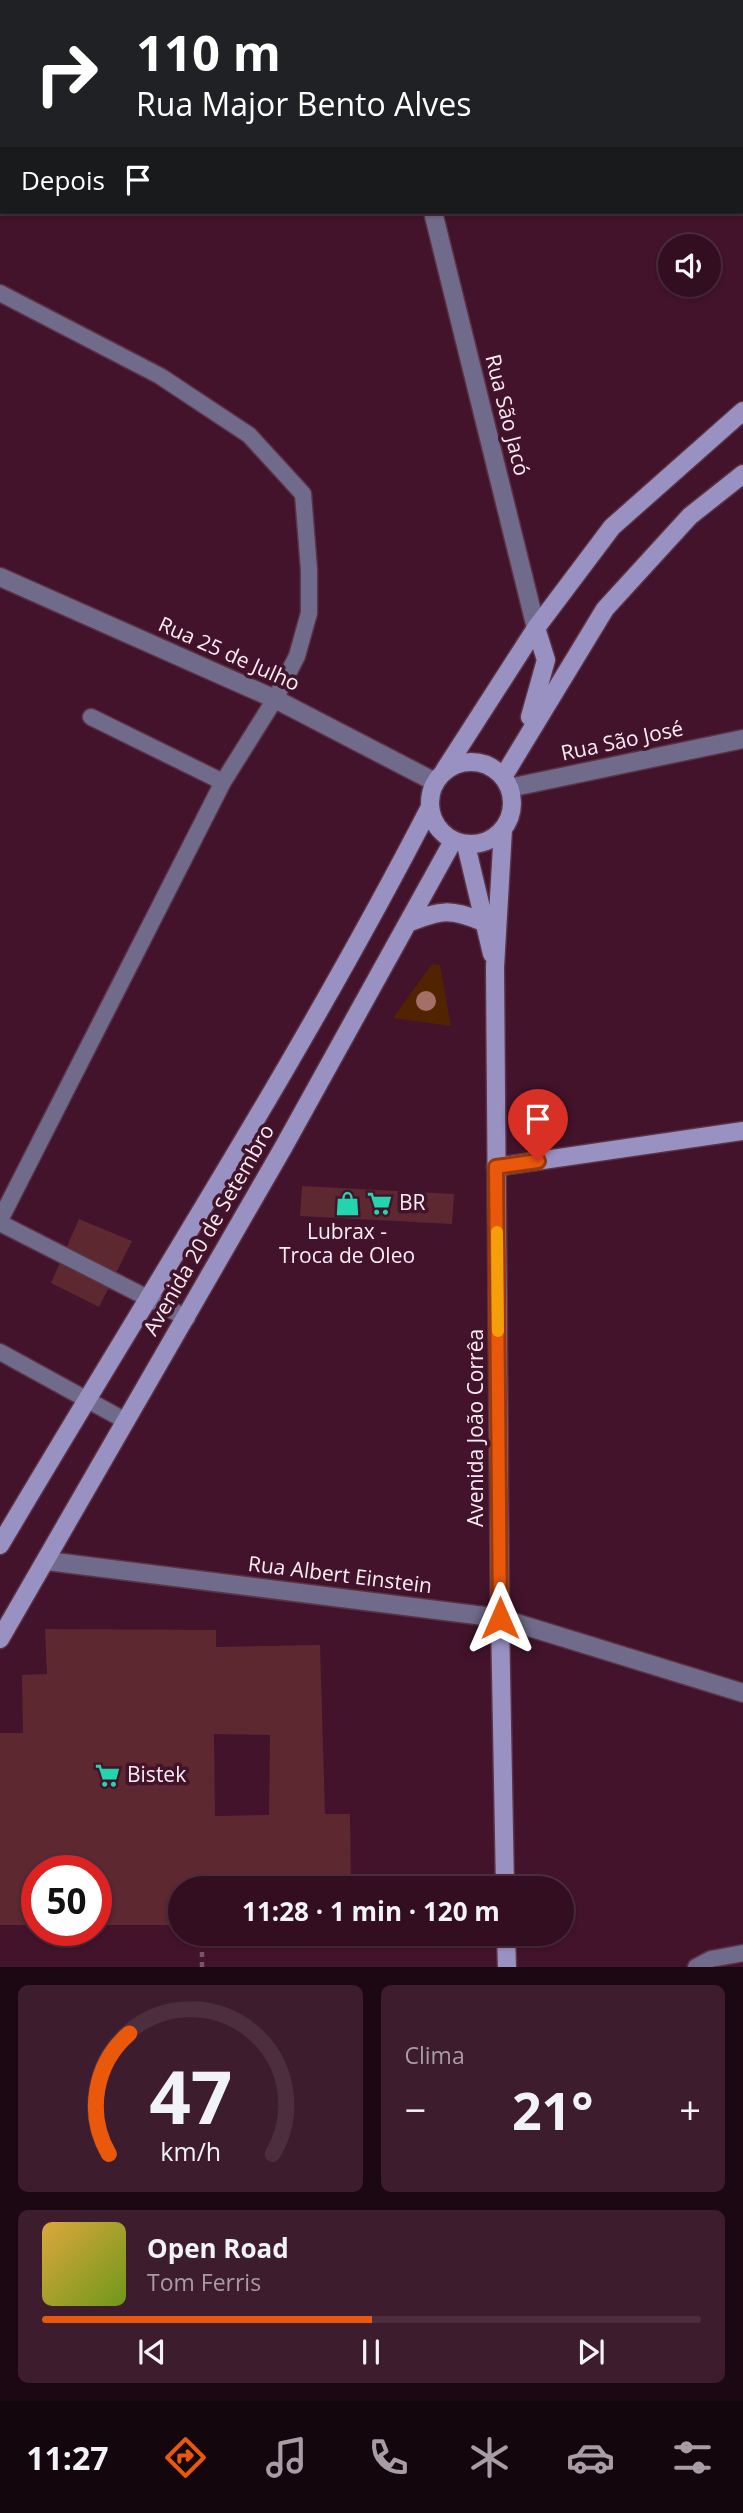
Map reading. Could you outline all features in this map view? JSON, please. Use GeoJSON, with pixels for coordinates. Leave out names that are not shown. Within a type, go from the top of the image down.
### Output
{"type":"FeatureCollection","features":[{"type":"Feature","properties":{"kind":"main road"},"geometry":{"type":"LineString","coordinates":[[536,628],[546,660],[522,744],[506,782],[511,814],[503,830],[480,844],[460,843],[441,833],[429,809],[440,776],[536,628],[612,527],[743,411]]}},
{"type":"Feature","properties":{"kind":"main road"},"geometry":{"type":"LineString","coordinates":[[522,744],[605,609],[690,516],[743,474]]}},
{"type":"Feature","properties":{"kind":"main road"},"geometry":{"type":"LineString","coordinates":[[440,776],[468,762],[493,768],[506,782]]}},
{"type":"Feature","properties":{"kind":"main road","name":"Avenida 20 de Setembro"},"geometry":{"type":"LineString","coordinates":[[0,1545],[86,1399],[150,1299],[388,890],[429,809]]}},
{"type":"Feature","properties":{"kind":"main road","name":"Avenida João Corrêa"},"geometry":{"type":"LineString","coordinates":[[503,830],[495,967],[505,1876]]}},
{"type":"Feature","properties":{"kind":"main road","name":"Avenida 20 de Setembro"},"geometry":{"type":"LineString","coordinates":[[0,1639],[47,1561],[124,1420],[187,1318],[408,923],[460,843]]}},
{"type":"Feature","properties":{"kind":"main road","name":"Avenida João Corrêa"},"geometry":{"type":"LineString","coordinates":[[460,843],[495,967]]}},
{"type":"Feature","properties":{"kind":"main road"},"geometry":{"type":"LineString","coordinates":[[408,923],[437,912],[455,911],[483,922]]}},
{"type":"Feature","properties":{"kind":"main road"},"geometry":{"type":"LineString","coordinates":[[496,1167],[743,1131]]}},
{"type":"Feature","properties":{"kind":"main road"},"geometry":{"type":"LineString","coordinates":[[506,1946],[507,1967]]}},
{"type":"Feature","properties":{"kind":"street","name":"Rua São Jacó"},"geometry":{"type":"LineString","coordinates":[[433,214],[536,628]]}},
{"type":"Feature","properties":{"kind":"street","name":"Rua 25 de Julho"},"geometry":{"type":"LineString","coordinates":[[0,577],[275,699],[440,776]]}},
{"type":"Feature","properties":{"kind":"street","name":"Rua São José"},"geometry":{"type":"LineString","coordinates":[[506,782],[743,739]]}},
{"type":"Feature","properties":{"kind":"street","name":"Rua Albert Einstein"},"geometry":{"type":"LineString","coordinates":[[47,1561],[500,1618],[743,1693]]}},
{"type":"Feature","properties":{"kind":"lane"},"geometry":{"type":"LineString","coordinates":[[0,293],[160,376],[249,435],[303,494],[309,570],[309,612],[297,656],[275,699],[223,782],[0,1222],[187,1318]]}},
{"type":"Feature","properties":{"kind":"lane"},"geometry":{"type":"LineString","coordinates":[[91,717],[223,782]]}},
{"type":"Feature","properties":{"kind":"lane"},"geometry":{"type":"LineString","coordinates":[[0,1352],[124,1420]]}},
{"type":"Feature","properties":{"kind":"lane"},"geometry":{"type":"LineString","coordinates":[[696,1967],[710,1959],[743,1953]]}},
{"type":"Feature","properties":{"kind":"path"},"geometry":{"type":"LineString","coordinates":[[202,1946],[202,1967]]}},
{"type":"Feature","properties":{"kind":"shaded area"},"geometry":{"type":"Polygon","coordinates":[[[432,964],[440,965],[451,1026],[393,1018],[432,964]]]}},
{"type":"Feature","properties":{"kind":"building"},"geometry":{"type":"Polygon","coordinates":[[[302,1186],[454,1194],[452,1224],[300,1216],[302,1186]]]}},
{"type":"Feature","properties":{"kind":"building"},"geometry":{"type":"Polygon","coordinates":[[[79,1219],[132,1241],[99,1307],[51,1283],[79,1219]]]}},
{"type":"Feature","properties":{"kind":"building","name":"Bistek"},"geometry":{"type":"Polygon","coordinates":[[[45,1629],[216,1630],[216,1647],[320,1645],[325,1814],[350,1814],[351,1876],[168,1876],[168,1925],[112,1925],[112,1855],[21,1855],[21,1925],[0,1925],[0,1733],[23,1733],[22,1675],[47,1674],[45,1629]],[[214,1734],[215,1816],[269,1815],[270,1735],[214,1734]]]}},
{"type":"Feature","properties":{"kind":"slow traffic"},"geometry":{"type":"LineString","coordinates":[[497,1232],[498,1331]]}},
{"type":"Feature","properties":{"kind":"place","name":"Lubrax - Troca de Oleo"},"geometry":{"type":"Point","coordinates":[347,1203]}},
{"type":"Feature","properties":{"kind":"place","name":"BR"},"geometry":{"type":"Point","coordinates":[379,1203]}},
{"type":"Feature","properties":{"kind":"place","name":"Bistek"},"geometry":{"type":"Point","coordinates":[107,1775]}},
{"type":"Feature","properties":{"kind":"route"},"geometry":{"type":"LineString","coordinates":[[500,1618],[496,1167],[538,1161]]}}]}
